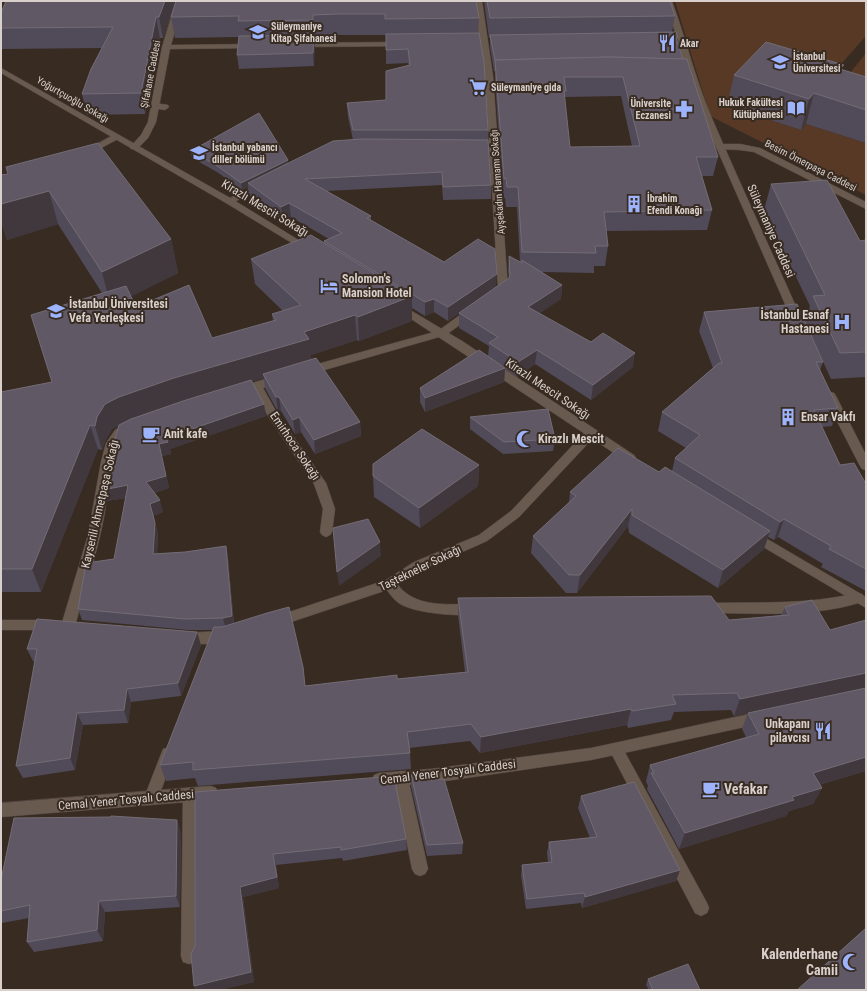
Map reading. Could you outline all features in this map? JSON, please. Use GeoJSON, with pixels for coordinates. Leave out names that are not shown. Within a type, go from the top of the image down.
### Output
{"type":"FeatureCollection","features":[{"type":"Feature","properties":{"kind":"street","name":"Şifahane Caddesi"},"geometry":{"type":"LineString","coordinates":[[134,147],[145,136],[152,122],[166,47],[180,1]]}},
{"type":"Feature","properties":{"kind":"street","name":"Ayşekadın Hamamı Sokağı"},"geometry":{"type":"LineString","coordinates":[[478,1],[484,43],[493,76],[491,149],[504,289],[491,298]]}},
{"type":"Feature","properties":{"kind":"street","name":"Süleymaniye Caddesi"},"geometry":{"type":"LineString","coordinates":[[668,1],[687,75],[800,329]]}},
{"type":"Feature","properties":{"kind":"street"},"geometry":{"type":"LineString","coordinates":[[288,45],[413,44]]}},
{"type":"Feature","properties":{"kind":"street"},"geometry":{"type":"LineString","coordinates":[[166,47],[200,48],[264,46]]}},
{"type":"Feature","properties":{"kind":"street","name":"Yoğurtçuoğlu Sokağı"},"geometry":{"type":"LineString","coordinates":[[1,70],[134,147]]}},
{"type":"Feature","properties":{"kind":"street"},"geometry":{"type":"LineString","coordinates":[[155,106],[165,107]]}},
{"type":"Feature","properties":{"kind":"street"},"geometry":{"type":"LineString","coordinates":[[78,157],[115,137]]}},
{"type":"Feature","properties":{"kind":"street","name":"Kirazlı Mescit Sokağı"},"geometry":{"type":"LineString","coordinates":[[134,147],[318,256]]}},
{"type":"Feature","properties":{"kind":"street","name":"Besim Ömerpaşa Caddesi"},"geometry":{"type":"LineString","coordinates":[[720,147],[740,147],[757,150],[866,206]]}},
{"type":"Feature","properties":{"kind":"street"},"geometry":{"type":"LineString","coordinates":[[229,202],[270,181]]}},
{"type":"Feature","properties":{"kind":"street","name":"Kirazlı Mescit Sokağı"},"geometry":{"type":"LineString","coordinates":[[390,300],[639,463]]}},
{"type":"Feature","properties":{"kind":"street"},"geometry":{"type":"LineString","coordinates":[[228,395],[356,356],[442,333],[479,306]]}},
{"type":"Feature","properties":{"kind":"street","name":"Emirhoca Sokağı"},"geometry":{"type":"LineString","coordinates":[[257,386],[274,415],[320,483],[329,509],[326,532]]}},
{"type":"Feature","properties":{"kind":"street"},"geometry":{"type":"LineString","coordinates":[[826,387],[866,466]]}},
{"type":"Feature","properties":{"kind":"street","name":"Kayserili Ahmetpaşa Sokağı"},"geometry":{"type":"LineString","coordinates":[[68,626],[97,520],[102,486],[112,442],[117,433],[137,423]]}},
{"type":"Feature","properties":{"kind":"street","name":"Taştekneler Sokağı"},"geometry":{"type":"LineString","coordinates":[[261,626],[390,584],[418,566],[483,538],[515,514],[591,433]]}},
{"type":"Feature","properties":{"kind":"street"},"geometry":{"type":"LineString","coordinates":[[743,529],[861,600]]}},
{"type":"Feature","properties":{"kind":"street"},"geometry":{"type":"LineString","coordinates":[[390,584],[397,594],[409,603],[447,609],[486,610]]}},
{"type":"Feature","properties":{"kind":"street"},"geometry":{"type":"LineString","coordinates":[[694,608],[801,606],[861,600]]}},
{"type":"Feature","properties":{"kind":"street"},"geometry":{"type":"LineString","coordinates":[[1,624],[83,627]]}},
{"type":"Feature","properties":{"kind":"street"},"geometry":{"type":"LineString","coordinates":[[173,639],[212,639],[240,633]]}},
{"type":"Feature","properties":{"kind":"street"},"geometry":{"type":"LineString","coordinates":[[206,653],[212,639]]}},
{"type":"Feature","properties":{"kind":"street","name":"Cemal Yener Tosyalı Caddesi"},"geometry":{"type":"LineString","coordinates":[[362,781],[431,776],[584,755],[775,714]]}},
{"type":"Feature","properties":{"kind":"street"},"geometry":{"type":"LineString","coordinates":[[151,798],[173,740]]}},
{"type":"Feature","properties":{"kind":"street"},"geometry":{"type":"LineString","coordinates":[[616,749],[701,908]]}},
{"type":"Feature","properties":{"kind":"street"},"geometry":{"type":"LineString","coordinates":[[401,778],[420,869]]}},
{"type":"Feature","properties":{"kind":"street","name":"Cemal Yener Tosyalı Caddesi"},"geometry":{"type":"LineString","coordinates":[[1,810],[221,792]]}},
{"type":"Feature","properties":{"kind":"street"},"geometry":{"type":"LineString","coordinates":[[189,956],[190,795]]}},
{"type":"Feature","properties":{"kind":"shaded area","name":"İstanbul Üniversitesi"},"geometry":{"type":"Polygon","coordinates":[[[675,1],[866,1],[866,36],[818,90],[728,106],[801,130],[806,124],[866,143],[866,195],[710,116],[675,1]]]}},
{"type":"Feature","properties":{"kind":"shaded area"},"geometry":{"type":"Polygon","coordinates":[[[866,53],[866,84],[846,78],[866,53]]]}},
{"type":"Feature","properties":{"kind":"building"},"geometry":{"type":"Polygon","coordinates":[[[6,1],[165,1],[159,17],[156,17],[141,93],[82,94],[91,69],[113,27],[1,28],[1,13],[6,1]]]}},
{"type":"Feature","properties":{"kind":"building"},"geometry":{"type":"Polygon","coordinates":[[[176,1],[476,1],[479,18],[385,19],[385,14],[338,14],[313,15],[313,20],[238,21],[239,16],[171,17],[176,1]]]}},
{"type":"Feature","properties":{"kind":"building"},"geometry":{"type":"Polygon","coordinates":[[[487,1],[670,1],[675,16],[490,18],[487,1]]]}},
{"type":"Feature","properties":{"kind":"building"},"geometry":{"type":"Polygon","coordinates":[[[676,32],[678,38],[676,38],[683,59],[610,57],[495,60],[490,35],[676,32]]]}},
{"type":"Feature","properties":{"kind":"building"},"geometry":{"type":"Polygon","coordinates":[[[479,33],[484,62],[488,130],[353,130],[347,103],[386,100],[386,71],[410,65],[408,49],[386,50],[386,34],[479,33]]]}},
{"type":"Feature","properties":{"kind":"building"},"geometry":{"type":"Polygon","coordinates":[[[314,35],[313,53],[237,55],[239,36],[314,35]]]}},
{"type":"Feature","properties":{"kind":"building"},"geometry":{"type":"Polygon","coordinates":[[[766,42],[844,65],[840,69],[866,77],[866,110],[814,93],[809,99],[734,75],[766,42]]]}},
{"type":"Feature","properties":{"kind":"building"},"geometry":{"type":"Polygon","coordinates":[[[610,57],[687,59],[718,157],[696,157],[712,210],[604,212],[608,246],[595,246],[596,253],[522,252],[518,187],[507,187],[506,178],[504,179],[495,60],[610,57]],[[564,77],[570,147],[640,146],[623,77],[564,77]]]}},
{"type":"Feature","properties":{"kind":"building"},"geometry":{"type":"Polygon","coordinates":[[[259,113],[288,160],[241,183],[216,165],[191,151],[259,113]]]}},
{"type":"Feature","properties":{"kind":"building"},"geometry":{"type":"Polygon","coordinates":[[[361,139],[488,140],[491,185],[443,187],[442,172],[305,179],[371,216],[367,218],[444,262],[478,239],[495,249],[497,274],[448,307],[434,299],[425,302],[324,241],[342,233],[289,203],[281,207],[248,183],[333,141],[361,139]]]}},
{"type":"Feature","properties":{"kind":"building"},"geometry":{"type":"Polygon","coordinates":[[[98,143],[171,239],[102,272],[49,191],[1,204],[1,175],[8,174],[6,167],[98,143]]]}},
{"type":"Feature","properties":{"kind":"building","name":"İstanbul Esnaf Hastanesi"},"geometry":{"type":"Polygon","coordinates":[[[827,180],[860,241],[866,240],[866,352],[840,353],[813,296],[825,295],[771,184],[827,180]]]}},
{"type":"Feature","properties":{"kind":"building"},"geometry":{"type":"Polygon","coordinates":[[[311,235],[412,296],[358,317],[355,315],[304,332],[309,339],[174,378],[119,397],[105,404],[97,417],[95,426],[90,425],[32,569],[1,569],[1,392],[52,382],[31,315],[126,286],[136,307],[189,285],[212,338],[276,320],[272,314],[301,305],[251,259],[311,235]]]}},
{"type":"Feature","properties":{"kind":"building"},"geometry":{"type":"Polygon","coordinates":[[[509,256],[522,263],[522,260],[562,285],[528,307],[591,342],[603,333],[635,353],[593,385],[537,350],[518,362],[489,343],[498,337],[459,313],[509,278],[509,256]]]}},
{"type":"Feature","properties":{"kind":"building"},"geometry":{"type":"Polygon","coordinates":[[[797,304],[823,362],[816,362],[838,408],[814,410],[840,465],[854,463],[866,484],[866,569],[829,549],[831,546],[784,519],[780,522],[675,458],[700,435],[662,412],[719,363],[722,363],[704,312],[797,304]]]}},
{"type":"Feature","properties":{"kind":"building"},"geometry":{"type":"Polygon","coordinates":[[[479,350],[505,368],[425,398],[420,388],[479,350]]]}},
{"type":"Feature","properties":{"kind":"building"},"geometry":{"type":"Polygon","coordinates":[[[316,358],[360,422],[314,440],[299,417],[293,420],[279,397],[276,397],[263,374],[316,358]]]}},
{"type":"Feature","properties":{"kind":"building"},"geometry":{"type":"Polygon","coordinates":[[[251,380],[264,404],[166,438],[168,442],[159,444],[166,476],[146,482],[160,500],[150,504],[155,523],[153,554],[185,552],[226,546],[232,616],[223,618],[185,619],[78,609],[86,563],[114,559],[128,485],[103,490],[105,475],[119,425],[131,419],[186,400],[251,380]]]}},
{"type":"Feature","properties":{"kind":"building"},"geometry":{"type":"Polygon","coordinates":[[[548,409],[555,439],[504,442],[470,417],[548,409]]]}},
{"type":"Feature","properties":{"kind":"building"},"geometry":{"type":"Polygon","coordinates":[[[422,429],[479,465],[419,508],[373,476],[373,464],[422,429]]]}},
{"type":"Feature","properties":{"kind":"building"},"geometry":{"type":"Polygon","coordinates":[[[618,448],[659,472],[665,467],[770,531],[723,570],[632,515],[632,509],[580,575],[569,575],[533,536],[576,496],[570,492],[618,448]]]}},
{"type":"Feature","properties":{"kind":"building"},"geometry":{"type":"Polygon","coordinates":[[[368,519],[380,542],[337,572],[333,528],[368,519]]]}},
{"type":"Feature","properties":{"kind":"building"},"geometry":{"type":"Polygon","coordinates":[[[711,596],[729,620],[789,615],[785,607],[812,600],[830,630],[866,620],[866,673],[740,699],[737,693],[672,695],[676,704],[632,711],[631,709],[481,737],[471,724],[407,732],[410,753],[193,770],[193,762],[160,765],[214,627],[222,627],[289,607],[303,667],[305,686],[397,675],[397,679],[468,672],[458,598],[711,596]]]}},
{"type":"Feature","properties":{"kind":"building"},"geometry":{"type":"Polygon","coordinates":[[[37,619],[197,632],[178,683],[127,689],[124,710],[77,713],[70,758],[16,766],[37,649],[27,649],[37,619]]]}},
{"type":"Feature","properties":{"kind":"building"},"geometry":{"type":"Polygon","coordinates":[[[866,688],[866,757],[813,773],[822,788],[792,797],[794,800],[685,833],[651,773],[654,773],[650,765],[759,734],[748,713],[866,688]]]}},
{"type":"Feature","properties":{"kind":"building"},"geometry":{"type":"Polygon","coordinates":[[[411,774],[413,774],[415,781],[444,779],[463,843],[427,845],[411,774]]]}},
{"type":"Feature","properties":{"kind":"building"},"geometry":{"type":"Polygon","coordinates":[[[394,776],[406,839],[341,850],[341,847],[273,854],[277,877],[240,887],[251,972],[194,986],[191,954],[195,946],[195,792],[394,776]]]}},
{"type":"Feature","properties":{"kind":"building"},"geometry":{"type":"Polygon","coordinates":[[[634,782],[680,870],[585,897],[584,893],[527,899],[522,865],[552,862],[549,842],[597,837],[581,796],[634,782]]]}},
{"type":"Feature","properties":{"kind":"building"},"geometry":{"type":"Polygon","coordinates":[[[111,816],[177,820],[176,896],[99,901],[97,930],[27,942],[30,905],[1,911],[1,880],[14,818],[111,816]]]}},
{"type":"Feature","properties":{"kind":"building","name":"Kalenderhane Camii"},"geometry":{"type":"Polygon","coordinates":[[[866,928],[866,990],[797,990],[866,928]]]}},
{"type":"Feature","properties":{"kind":"building"},"geometry":{"type":"Polygon","coordinates":[[[688,964],[700,990],[653,990],[648,979],[688,964]]]}},
{"type":"Feature","properties":{"kind":"place","name":"Süleymaniye Kitap Şifahanesi"},"geometry":{"type":"Point","coordinates":[258,32]}},
{"type":"Feature","properties":{"kind":"place","name":"Akar"},"geometry":{"type":"Point","coordinates":[667,43]}},
{"type":"Feature","properties":{"kind":"place","name":"İstanbul Üniversitesi"},"geometry":{"type":"Point","coordinates":[780,62]}},
{"type":"Feature","properties":{"kind":"place","name":"Süleymaniye gida"},"geometry":{"type":"Point","coordinates":[478,87]}},
{"type":"Feature","properties":{"kind":"place","name":"Hukuk Fakültesi Kütüphanesi"},"geometry":{"type":"Point","coordinates":[796,108]}},
{"type":"Feature","properties":{"kind":"place","name":"Üniversite Eczanesi"},"geometry":{"type":"Point","coordinates":[684,109]}},
{"type":"Feature","properties":{"kind":"place","name":"İstanbul yabancı diller bölümü"},"geometry":{"type":"Point","coordinates":[199,153]}},
{"type":"Feature","properties":{"kind":"place","name":"İbrahim Efendi Konağı"},"geometry":{"type":"Point","coordinates":[634,204]}},
{"type":"Feature","properties":{"kind":"place","name":"Solomon's Mansion Hotel"},"geometry":{"type":"Point","coordinates":[329,286]}},
{"type":"Feature","properties":{"kind":"place","name":"İstanbul Üniversitesi Vefa Yerleşkesi"},"geometry":{"type":"Point","coordinates":[56,311]}},
{"type":"Feature","properties":{"kind":"place","name":"İstanbul Esnaf Hastanesi"},"geometry":{"type":"Point","coordinates":[842,322]}},
{"type":"Feature","properties":{"kind":"place","name":"Ensar Vakfı"},"geometry":{"type":"Point","coordinates":[788,417]}},
{"type":"Feature","properties":{"kind":"place","name":"Anit kafe"},"geometry":{"type":"Point","coordinates":[151,434]}},
{"type":"Feature","properties":{"kind":"place","name":"Kirazlı Mescit"},"geometry":{"type":"Point","coordinates":[525,439]}},
{"type":"Feature","properties":{"kind":"place","name":"Unkapanı pilavcısı"},"geometry":{"type":"Point","coordinates":[823,731]}},
{"type":"Feature","properties":{"kind":"place","name":"Vefakar"},"geometry":{"type":"Point","coordinates":[711,789]}},
{"type":"Feature","properties":{"kind":"place","name":"Kalenderhane Camii"},"geometry":{"type":"Point","coordinates":[851,962]}}]}
